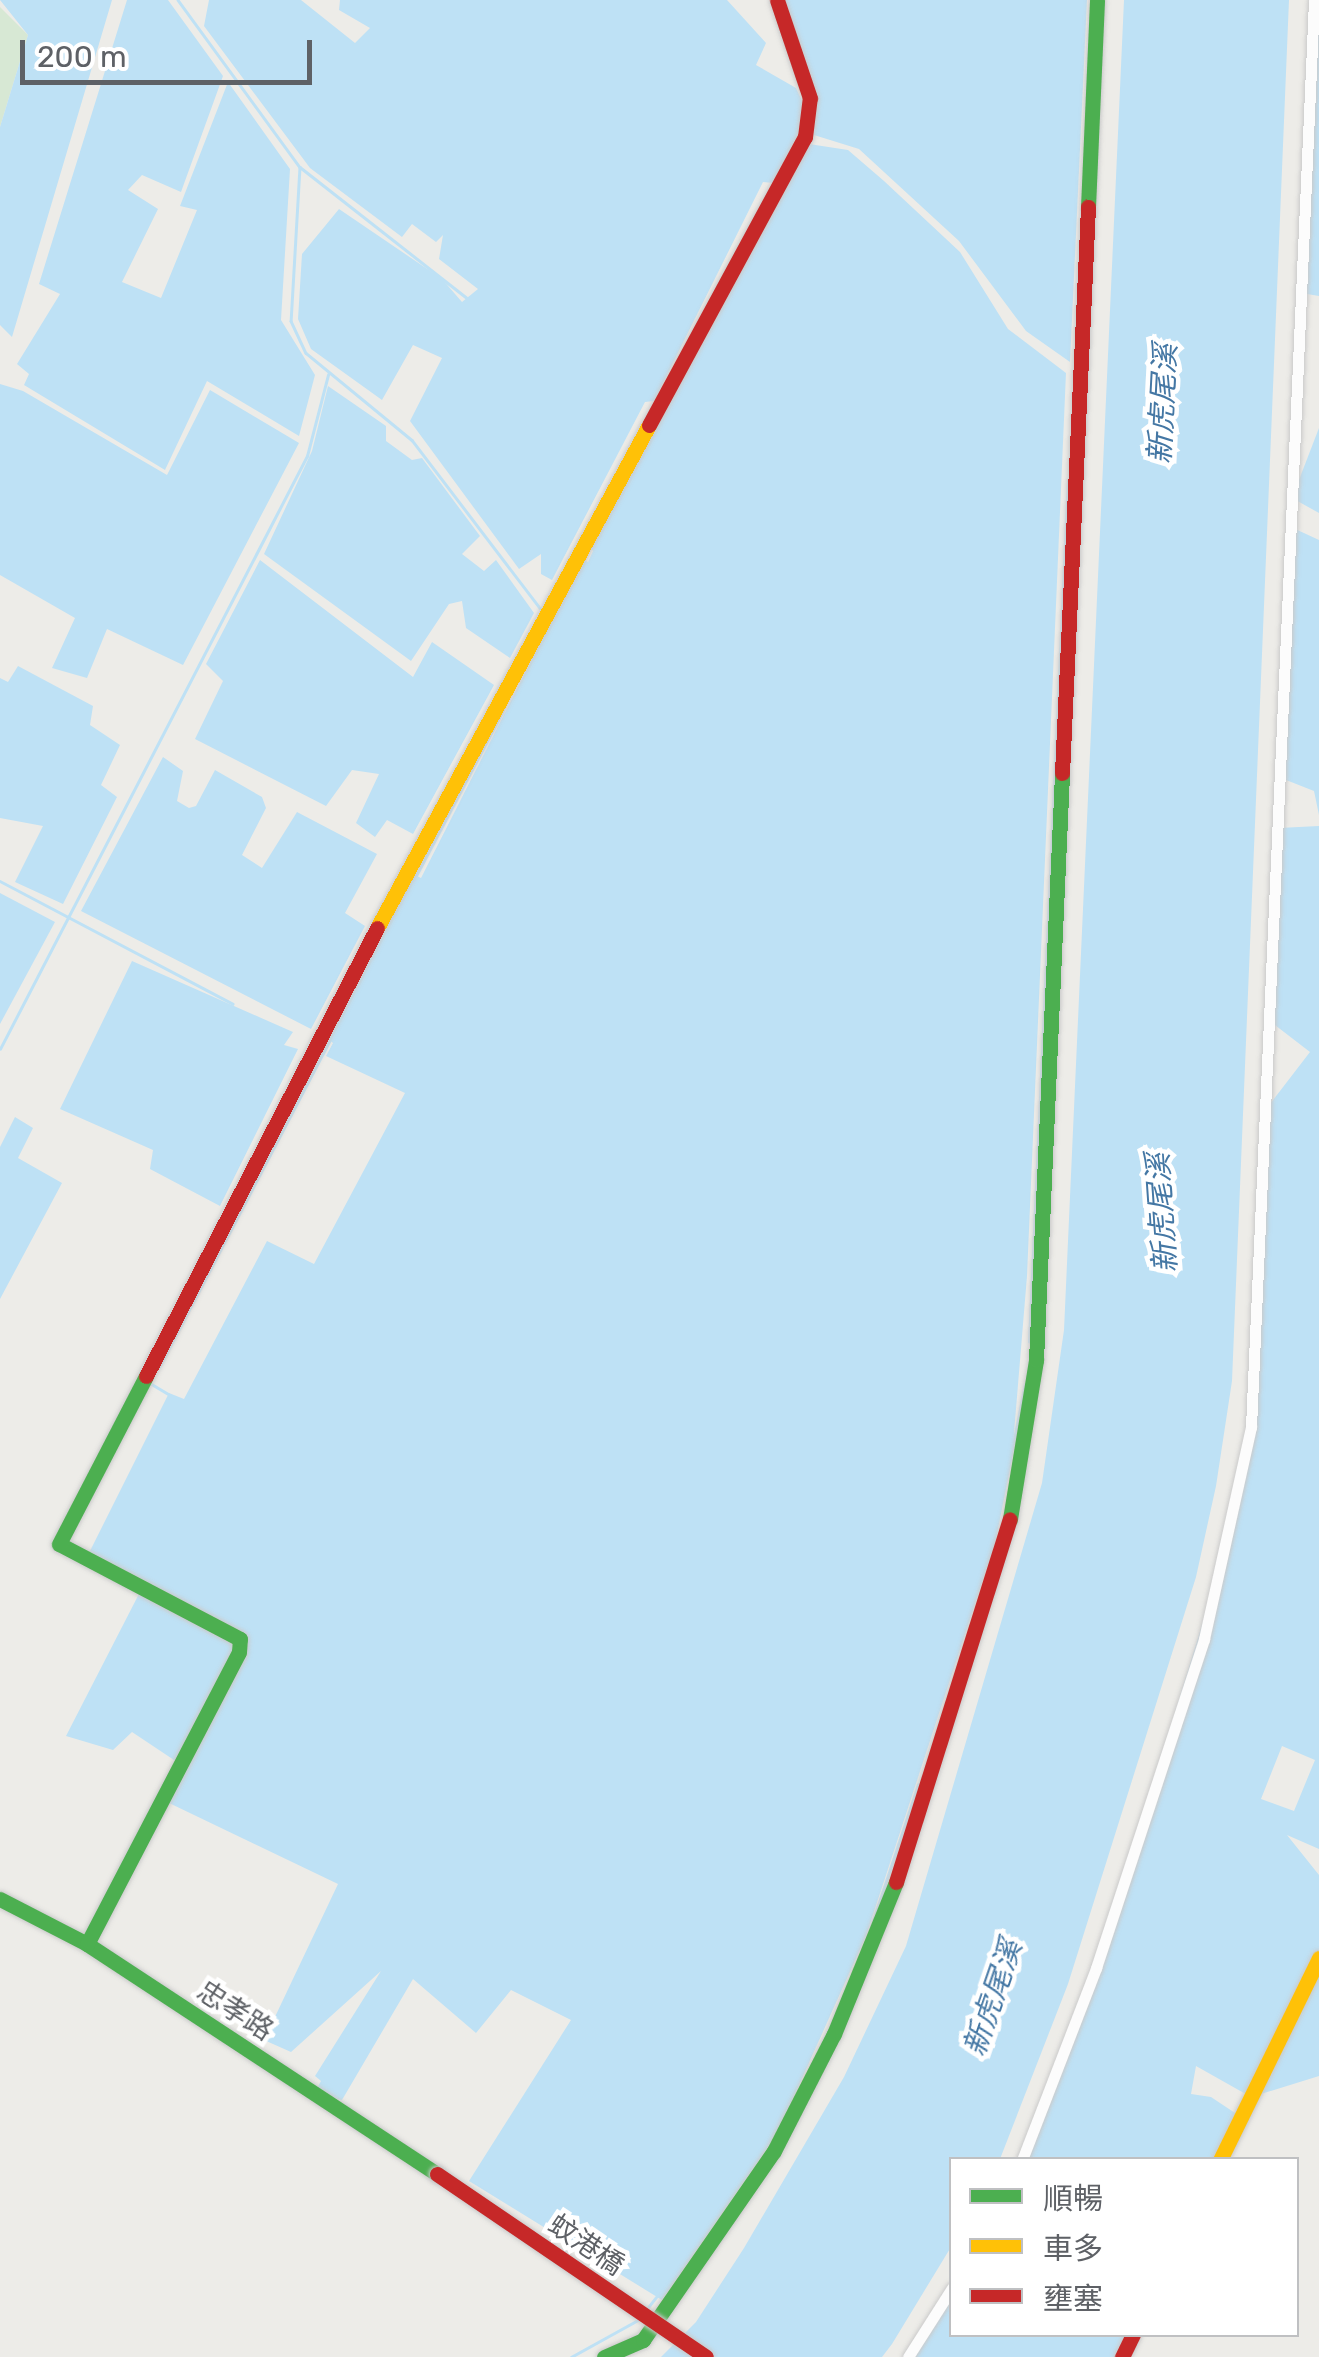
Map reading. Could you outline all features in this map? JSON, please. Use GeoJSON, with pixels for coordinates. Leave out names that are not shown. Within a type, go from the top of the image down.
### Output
{"type":"FeatureCollection","features":[{"type":"Feature","properties":{"kind":"street"},"geometry":{"type":"LineString","coordinates":[[87,1944],[239,1652],[240,1639],[59,1544],[409,868],[805,137],[810,98],[777,0]]}},
{"type":"Feature","properties":{"kind":"street"},"geometry":{"type":"LineString","coordinates":[[604,2357],[643,2340],[713,2244],[774,2151],[834,2034],[876,1940],[920,1810],[1002,1549],[1024,1458],[1036,1360],[1097,0]]}},
{"type":"Feature","properties":{"kind":"street"},"geometry":{"type":"LineString","coordinates":[[1023,2157],[1096,1968],[1204,1639],[1251,1427],[1314,0]]}},
{"type":"Feature","properties":{"kind":"street","name":"忠孝路"},"geometry":{"type":"LineString","coordinates":[[0,1899],[87,1944],[438,2174]]}},
{"type":"Feature","properties":{"kind":"street"},"geometry":{"type":"LineString","coordinates":[[1221,2157],[1319,1958]]}},
{"type":"Feature","properties":{"kind":"street","name":"蚊港橋"},"geometry":{"type":"LineString","coordinates":[[438,2174],[706,2357]]}},
{"type":"Feature","properties":{"kind":"street"},"geometry":{"type":"LineString","coordinates":[[908,2357],[949,2293]]}},
{"type":"Feature","properties":{"kind":"green space"},"geometry":{"type":"Polygon","coordinates":[[[0,7],[28,35],[0,127],[0,7]]]}},
{"type":"Feature","properties":{"kind":"water"},"geometry":{"type":"Polygon","coordinates":[[[0,0],[112,0],[12,337],[0,325],[0,127],[28,35],[0,0]]]}},
{"type":"Feature","properties":{"kind":"water"},"geometry":{"type":"Polygon","coordinates":[[[127,0],[168,0],[223,76],[181,192],[142,175],[128,190],[158,209],[122,282],[161,298],[197,210],[180,206],[228,82],[290,169],[281,320],[315,375],[299,436],[207,381],[165,470],[24,385],[29,374],[17,364],[60,294],[39,284],[127,0]]]}},
{"type":"Feature","properties":{"kind":"water"},"geometry":{"type":"Polygon","coordinates":[[[209,0],[301,0],[355,43],[370,28],[339,10],[340,0],[727,0],[766,43],[756,65],[796,88],[803,103],[801,128],[773,183],[763,182],[654,401],[645,402],[552,580],[541,574],[541,554],[519,569],[410,421],[442,358],[413,345],[382,400],[311,349],[298,319],[302,254],[339,209],[442,279],[462,302],[478,289],[439,259],[443,235],[436,242],[412,224],[402,237],[310,168],[204,26],[209,0]]]}},
{"type":"Feature","properties":{"kind":"water"},"geometry":{"type":"Polygon","coordinates":[[[783,0],[1087,0],[1070,362],[1026,331],[959,241],[859,149],[814,135],[814,87],[783,0]]]}},
{"type":"Feature","properties":{"kind":"water","name":"新虎尾溪"},"geometry":{"type":"Polygon","coordinates":[[[1124,0],[1289,0],[1232,1381],[1216,1486],[1196,1577],[1068,1984],[1001,2157],[949,2157],[949,2250],[892,2344],[882,2357],[661,2357],[696,2322],[744,2248],[844,2077],[906,1946],[1042,1483],[1064,1330],[1124,0]]]}},
{"type":"Feature","properties":{"kind":"water"},"geometry":{"type":"Polygon","coordinates":[[[1319,0],[1319,296],[1301,293],[1319,0]]]}},
{"type":"Feature","properties":{"kind":"water"},"geometry":{"type":"Polygon","coordinates":[[[809,144],[848,150],[884,181],[960,252],[1008,329],[1066,373],[1027,1276],[1013,1445],[990,1558],[866,1936],[777,2134],[662,2300],[469,2181],[571,2020],[511,1990],[476,2033],[413,1979],[342,2100],[314,2094],[321,2081],[315,2076],[381,1971],[291,2052],[264,2040],[338,1884],[167,1802],[180,1764],[132,1732],[113,1750],[66,1736],[141,1590],[86,1559],[169,1393],[184,1399],[267,1241],[314,1264],[405,1093],[326,1056],[333,1043],[328,1039],[413,874],[421,878],[583,559],[588,562],[593,551],[589,547],[809,144]]]}},
{"type":"Feature","properties":{"kind":"water"},"geometry":{"type":"Polygon","coordinates":[[[0,384],[23,391],[167,475],[210,390],[299,443],[183,665],[107,629],[87,678],[52,668],[75,618],[0,575],[0,384]]]}},
{"type":"Feature","properties":{"kind":"water"},"geometry":{"type":"Polygon","coordinates":[[[328,386],[386,426],[386,441],[412,460],[422,458],[480,536],[462,554],[484,571],[496,560],[534,613],[510,658],[466,628],[462,601],[449,604],[411,661],[264,554],[312,451],[328,386]]]}},
{"type":"Feature","properties":{"kind":"water"},"geometry":{"type":"Polygon","coordinates":[[[1319,428],[1319,513],[1292,498],[1319,428]]]}},
{"type":"Feature","properties":{"kind":"water"},"geometry":{"type":"Polygon","coordinates":[[[1291,527],[1319,540],[1319,815],[1314,791],[1281,778],[1291,527]]]}},
{"type":"Feature","properties":{"kind":"water"},"geometry":{"type":"Polygon","coordinates":[[[260,560],[413,677],[432,642],[494,685],[413,834],[387,820],[375,837],[356,823],[379,774],[352,770],[326,806],[195,739],[223,681],[206,664],[260,560]]]}},
{"type":"Feature","properties":{"kind":"water"},"geometry":{"type":"Polygon","coordinates":[[[18,666],[93,706],[90,725],[120,745],[101,785],[117,797],[63,904],[15,882],[43,826],[0,818],[0,678],[8,682],[18,666]]]}},
{"type":"Feature","properties":{"kind":"water"},"geometry":{"type":"Polygon","coordinates":[[[163,757],[183,771],[177,801],[189,808],[196,806],[215,770],[262,797],[266,808],[242,855],[262,868],[297,812],[377,854],[345,913],[365,926],[311,1029],[81,911],[163,757]]]}},
{"type":"Feature","properties":{"kind":"water"},"geometry":{"type":"Polygon","coordinates":[[[1319,826],[1319,1849],[1287,1835],[1319,1875],[1319,2076],[1251,2097],[1196,2066],[1191,2094],[1211,2097],[1241,2117],[1221,2157],[1022,2157],[1107,1933],[1239,1505],[1256,1367],[1267,1108],[1310,1052],[1271,1022],[1279,828],[1319,826]],[[1282,1746],[1261,1799],[1294,1811],[1315,1760],[1282,1746]]]}},
{"type":"Feature","properties":{"kind":"water"},"geometry":{"type":"Polygon","coordinates":[[[0,893],[55,922],[0,1024],[0,893]]]}},
{"type":"Feature","properties":{"kind":"water"},"geometry":{"type":"Polygon","coordinates":[[[132,961],[293,1032],[284,1045],[298,1049],[220,1206],[150,1169],[153,1150],[60,1109],[132,961]]]}},
{"type":"Feature","properties":{"kind":"water"},"geometry":{"type":"Polygon","coordinates":[[[15,1117],[33,1128],[18,1158],[62,1183],[0,1299],[0,1147],[15,1117]]]}},
{"type":"Feature","properties":{"kind":"water"},"geometry":{"type":"Polygon","coordinates":[[[949,2288],[949,2337],[1132,2337],[1122,2357],[907,2357],[949,2288]]]}},
{"type":"Feature","properties":{"kind":"waterway"},"geometry":{"type":"LineString","coordinates":[[178,0],[300,167],[466,297]]}},
{"type":"Feature","properties":{"kind":"waterway"},"geometry":{"type":"LineString","coordinates":[[300,167],[291,321],[306,353],[412,440],[540,608]]}},
{"type":"Feature","properties":{"kind":"waterway"},"geometry":{"type":"LineString","coordinates":[[0,1049],[307,456],[328,375]]}},
{"type":"Feature","properties":{"kind":"waterway"},"geometry":{"type":"LineString","coordinates":[[1029,1342],[1068,481]]}},
{"type":"Feature","properties":{"kind":"waterway"},"geometry":{"type":"LineString","coordinates":[[416,876],[503,710]]}},
{"type":"Feature","properties":{"kind":"waterway"},"geometry":{"type":"LineString","coordinates":[[0,881],[233,1004]]}},
{"type":"Feature","properties":{"kind":"waterway"},"geometry":{"type":"LineString","coordinates":[[159,1367],[331,1038]]}},
{"type":"Feature","properties":{"kind":"waterway"},"geometry":{"type":"LineString","coordinates":[[150,1383],[168,1394]]}},
{"type":"Feature","properties":{"kind":"waterway"},"geometry":{"type":"LineString","coordinates":[[987,1573],[1025,1385]]}},
{"type":"Feature","properties":{"kind":"waterway"},"geometry":{"type":"LineString","coordinates":[[864,1948],[918,1785]]}},
{"type":"Feature","properties":{"kind":"waterway"},"geometry":{"type":"LineString","coordinates":[[646,2310],[656,2297]]}},
{"type":"Feature","properties":{"kind":"waterway"},"geometry":{"type":"LineString","coordinates":[[571,2357],[638,2320]]}},
{"type":"Feature","properties":{"kind":"traffic: fast"},"geometry":{"type":"LineString","coordinates":[[1088,207],[1097,0]]}},
{"type":"Feature","properties":{"kind":"traffic: fast"},"geometry":{"type":"LineString","coordinates":[[1010,1519],[1036,1360],[1062,773]]}},
{"type":"Feature","properties":{"kind":"traffic: fast"},"geometry":{"type":"LineString","coordinates":[[87,1944],[239,1652],[240,1639],[59,1544],[146,1376]]}},
{"type":"Feature","properties":{"kind":"traffic: fast"},"geometry":{"type":"LineString","coordinates":[[604,2357],[643,2340],[774,2151],[834,2034],[896,1882]]}},
{"type":"Feature","properties":{"kind":"traffic: fast"},"geometry":{"type":"LineString","coordinates":[[0,1899],[87,1944],[437,2174]]}},
{"type":"Feature","properties":{"kind":"traffic: slow"},"geometry":{"type":"LineString","coordinates":[[377,928],[649,425]]}},
{"type":"Feature","properties":{"kind":"traffic: slow"},"geometry":{"type":"LineString","coordinates":[[1221,2157],[1319,1958]]}},
{"type":"Feature","properties":{"kind":"traffic: jam"},"geometry":{"type":"LineString","coordinates":[[649,425],[805,137],[810,98],[777,0]]}},
{"type":"Feature","properties":{"kind":"traffic: jam"},"geometry":{"type":"LineString","coordinates":[[1062,773],[1088,207]]}},
{"type":"Feature","properties":{"kind":"traffic: jam"},"geometry":{"type":"LineString","coordinates":[[146,1376],[377,928]]}},
{"type":"Feature","properties":{"kind":"traffic: jam"},"geometry":{"type":"LineString","coordinates":[[896,1882],[1010,1519]]}},
{"type":"Feature","properties":{"kind":"traffic: jam"},"geometry":{"type":"LineString","coordinates":[[437,2174],[706,2357]]}},
{"type":"Feature","properties":{"kind":"traffic: jam"},"geometry":{"type":"LineString","coordinates":[[1122,2357],[1132,2337]]}}]}
